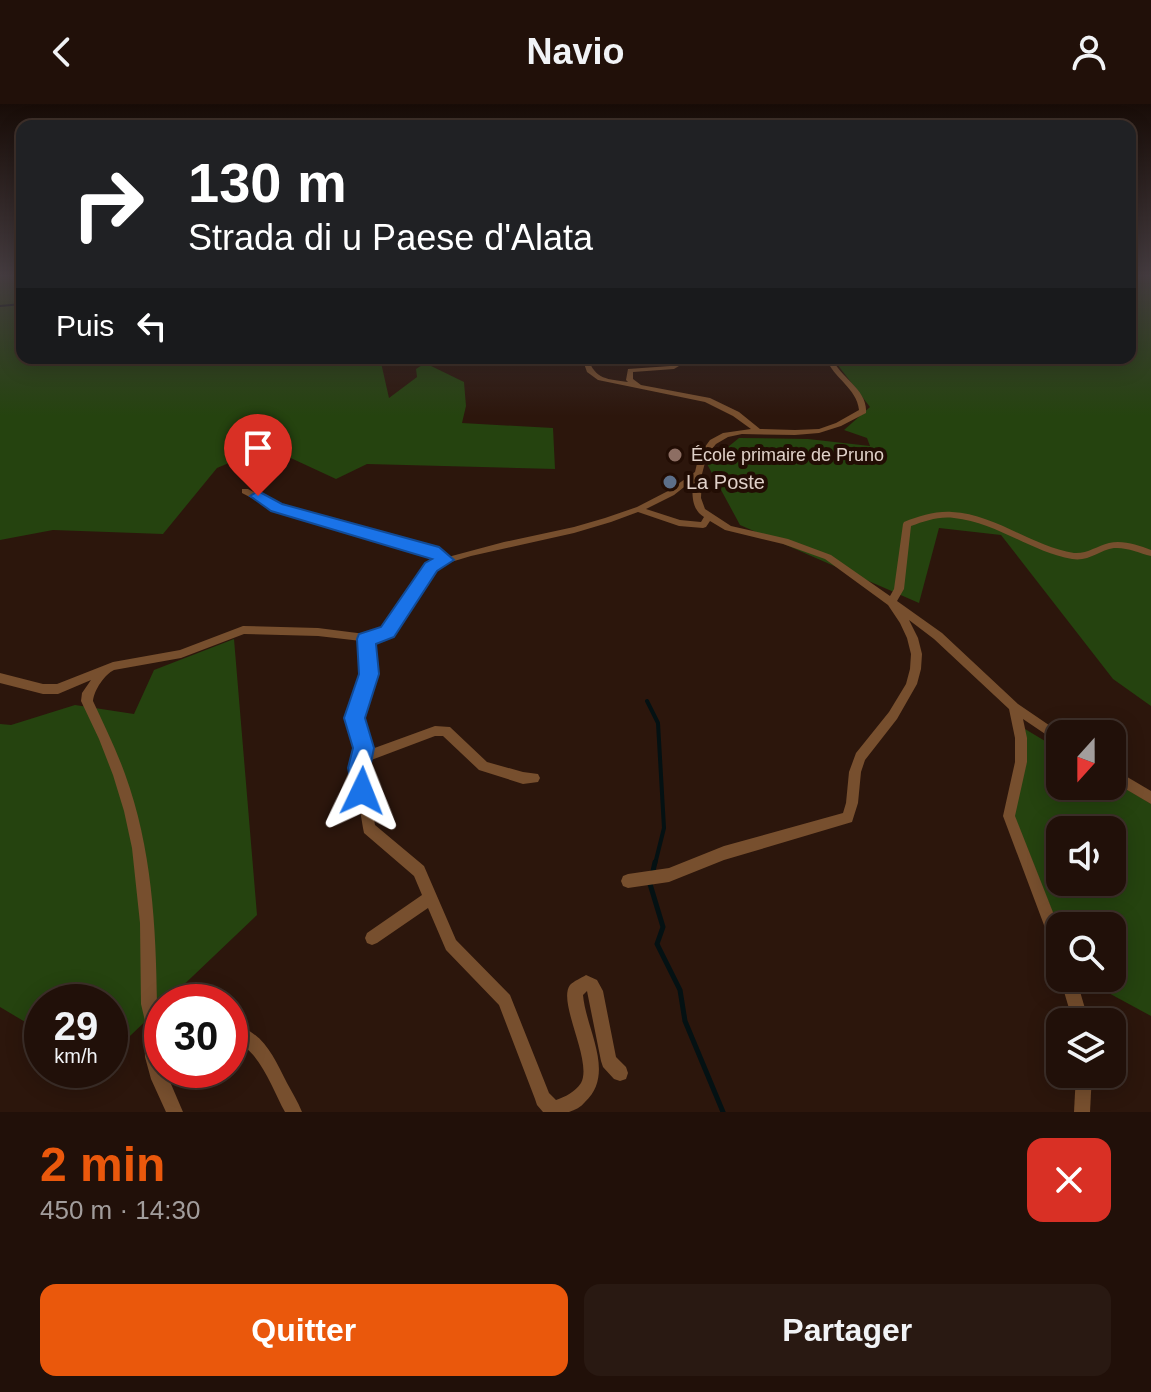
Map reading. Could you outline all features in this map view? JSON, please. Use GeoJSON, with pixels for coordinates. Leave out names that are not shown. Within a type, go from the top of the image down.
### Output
{"type":"FeatureCollection","features":[{"type":"Feature","properties":{"kind":"street"},"geometry":{"type":"LineString","coordinates":[[588,364],[593,375],[707,400],[744,419],[758,431]]}},
{"type":"Feature","properties":{"kind":"street"},"geometry":{"type":"LineString","coordinates":[[639,387],[629,380],[630,370],[672,368],[675,364]]}},
{"type":"Feature","properties":{"kind":"street"},"geometry":{"type":"LineString","coordinates":[[706,521],[698,505],[698,473],[704,452],[717,438],[738,431],[823,431],[843,424],[863,411],[859,396],[833,371],[831,364]]}},
{"type":"Feature","properties":{"kind":"street"},"geometry":{"type":"LineString","coordinates":[[0,678],[43,689],[58,689],[106,670],[181,654],[243,630],[318,632],[366,639],[387,632],[431,567],[446,560],[640,510],[687,483],[698,473]]}},
{"type":"Feature","properties":{"kind":"street"},"geometry":{"type":"LineString","coordinates":[[245,491],[276,507],[433,551],[446,560]]}},
{"type":"Feature","properties":{"kind":"street"},"geometry":{"type":"LineString","coordinates":[[640,510],[679,523],[706,521],[785,541],[828,557],[938,636],[1014,707],[1046,729]]}},
{"type":"Feature","properties":{"kind":"street"},"geometry":{"type":"LineString","coordinates":[[891,602],[899,589],[904,529],[907,524],[925,515],[952,512],[966,515],[1043,548],[1079,557],[1089,557],[1108,546],[1151,553]]}},
{"type":"Feature","properties":{"kind":"street"},"geometry":{"type":"LineString","coordinates":[[628,881],[669,875],[724,853],[847,818],[853,806],[859,758],[908,694],[918,661],[912,633],[891,602]]}},
{"type":"Feature","properties":{"kind":"street"},"geometry":{"type":"LineString","coordinates":[[366,639],[369,674],[354,718],[364,748],[359,768],[369,828],[419,871],[451,945],[505,1000],[543,1099],[553,1110],[588,1090],[592,1082],[594,1068],[575,1003],[575,991],[586,983],[592,985],[595,991],[609,1061],[620,1073]]}},
{"type":"Feature","properties":{"kind":"street"},"geometry":{"type":"LineString","coordinates":[[106,670],[92,686],[87,701],[114,754],[124,797],[138,835],[146,891],[148,984]]}},
{"type":"Feature","properties":{"kind":"street"},"geometry":{"type":"LineString","coordinates":[[1014,707],[1021,738],[1021,762],[1009,816],[1046,912]]}},
{"type":"Feature","properties":{"kind":"street"},"geometry":{"type":"LineString","coordinates":[[361,759],[435,731],[446,731],[483,766],[523,778],[534,778]]}},
{"type":"Feature","properties":{"kind":"street"},"geometry":{"type":"LineString","coordinates":[[1126,783],[1151,798]]}},
{"type":"Feature","properties":{"kind":"street"},"geometry":{"type":"LineString","coordinates":[[372,938],[431,897]]}},
{"type":"Feature","properties":{"kind":"street"},"geometry":{"type":"LineString","coordinates":[[248,1036],[256,1042],[294,1112]]}},
{"type":"Feature","properties":{"kind":"street"},"geometry":{"type":"LineString","coordinates":[[163,1088],[175,1112]]}},
{"type":"Feature","properties":{"kind":"street"},"geometry":{"type":"LineString","coordinates":[[1082,1112],[1083,1088]]}},
{"type":"Feature","properties":{"kind":"green space"},"geometry":{"type":"Polygon","coordinates":[[[0,322],[16,322],[16,364],[381,364],[389,398],[417,377],[416,369],[427,364],[464,382],[466,406],[462,423],[553,428],[555,469],[367,464],[336,479],[267,447],[217,468],[163,534],[53,530],[0,540],[0,322]]]}},
{"type":"Feature","properties":{"kind":"green space"},"geometry":{"type":"Polygon","coordinates":[[[1136,322],[1151,322],[1151,706],[1113,679],[1001,535],[939,528],[919,603],[740,525],[707,464],[739,438],[808,439],[870,446],[867,438],[844,430],[870,407],[837,364],[1136,364],[1136,322]]]}},
{"type":"Feature","properties":{"kind":"green space"},"geometry":{"type":"Polygon","coordinates":[[[234,639],[257,915],[185,984],[144,984],[144,1023],[128,1038],[128,984],[24,984],[24,1021],[0,1007],[0,724],[11,725],[75,705],[134,714],[154,670],[234,639]]]}},
{"type":"Feature","properties":{"kind":"green space"},"geometry":{"type":"Polygon","coordinates":[[[1025,729],[1046,742],[1046,800],[1126,800],[1126,789],[1151,804],[1151,1016],[1107,992],[1126,992],[1126,912],[1052,912],[1046,896],[1126,896],[1126,816],[1046,816],[1046,896],[1014,815],[1027,760],[1025,729]]]}},
{"type":"Feature","properties":{"kind":"waterway"},"geometry":{"type":"LineString","coordinates":[[647,701],[658,723],[664,828],[655,864]]}},
{"type":"Feature","properties":{"kind":"waterway"},"geometry":{"type":"LineString","coordinates":[[653,871],[655,862]]}},
{"type":"Feature","properties":{"kind":"waterway"},"geometry":{"type":"LineString","coordinates":[[650,884],[663,927],[657,944],[680,990],[685,1021],[723,1112]]}},
{"type":"Feature","properties":{"kind":"place","name":"École primaire de Pruno"},"geometry":{"type":"Point","coordinates":[675,455]}},
{"type":"Feature","properties":{"kind":"place","name":"La Poste"},"geometry":{"type":"Point","coordinates":[670,482]}},
{"type":"Feature","properties":{"kind":"route"},"geometry":{"type":"LineString","coordinates":[[258,496],[276,507],[433,551],[446,560],[431,567],[387,632],[374,639],[366,639],[369,674],[354,718],[364,748],[359,768],[362,791]]}}]}
